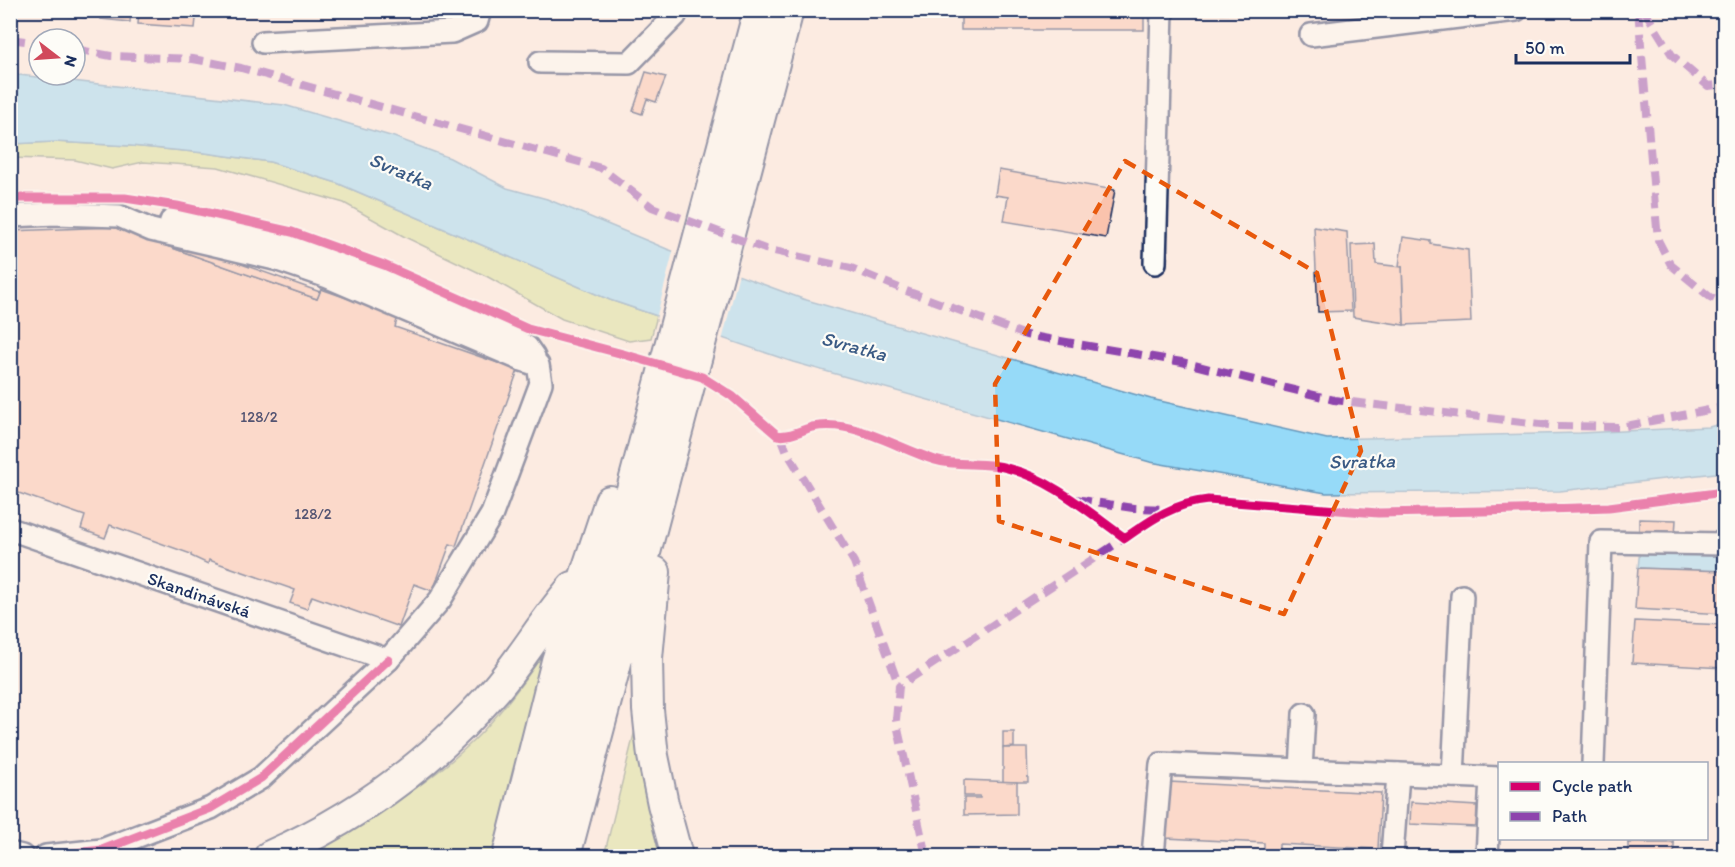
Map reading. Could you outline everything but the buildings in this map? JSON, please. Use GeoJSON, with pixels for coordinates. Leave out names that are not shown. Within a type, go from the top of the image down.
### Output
{"type":"FeatureCollection","features":[{"type":"Feature","properties":{"kind":"highway"},"geometry":{"type":"LineString","coordinates":[[535,856],[676,382],[738,144],[759,10]]}},
{"type":"Feature","properties":{"kind":"highway"},"geometry":{"type":"LineString","coordinates":[[738,144],[788,10]]}},
{"type":"Feature","properties":{"kind":"highway"},"geometry":{"type":"LineString","coordinates":[[676,382],[647,658],[648,710],[653,756],[677,856]]}},
{"type":"Feature","properties":{"kind":"highway"},"geometry":{"type":"LineString","coordinates":[[508,856],[557,661],[627,452],[676,382]]}},
{"type":"Feature","properties":{"kind":"highway"},"geometry":{"type":"LineString","coordinates":[[565,856],[667,474]]}},
{"type":"Feature","properties":{"kind":"highway"},"geometry":{"type":"LineString","coordinates":[[270,856],[324,830],[356,811],[417,767],[445,742],[501,683],[586,570]]}},
{"type":"Feature","properties":{"kind":"street"},"geometry":{"type":"LineString","coordinates":[[263,42],[452,32],[477,21],[480,10]]}},
{"type":"Feature","properties":{"kind":"street"},"geometry":{"type":"LineString","coordinates":[[540,62],[629,63],[675,16],[678,10]]}},
{"type":"Feature","properties":{"kind":"street"},"geometry":{"type":"LineString","coordinates":[[1155,264],[1162,10]]}},
{"type":"Feature","properties":{"kind":"street"},"geometry":{"type":"LineString","coordinates":[[1311,35],[1516,10]]}},
{"type":"Feature","properties":{"kind":"street"},"geometry":{"type":"LineString","coordinates":[[10,226],[72,224],[94,215]]}},
{"type":"Feature","properties":{"kind":"street"},"geometry":{"type":"LineString","coordinates":[[10,216],[119,216],[151,230],[275,259],[328,277],[538,365],[541,383],[492,514],[440,600],[388,660],[261,778],[211,808],[102,850],[46,856]]}},
{"type":"Feature","properties":{"kind":"street","name":"Skandinávská"},"geometry":{"type":"LineString","coordinates":[[10,529],[388,660]]}},
{"type":"Feature","properties":{"kind":"street"},"geometry":{"type":"LineString","coordinates":[[1593,762],[1601,542],[1725,544]]}},
{"type":"Feature","properties":{"kind":"street"},"geometry":{"type":"LineString","coordinates":[[1453,776],[1462,596]]}},
{"type":"Feature","properties":{"kind":"street"},"geometry":{"type":"LineString","coordinates":[[1301,770],[1304,714]]}},
{"type":"Feature","properties":{"kind":"street"},"geometry":{"type":"LineString","coordinates":[[1154,856],[1161,764],[1495,778],[1487,856]]}},
{"type":"Feature","properties":{"kind":"street"},"geometry":{"type":"LineString","coordinates":[[1392,856],[1398,774]]}},
{"type":"Feature","properties":{"kind":"street"},"geometry":{"type":"LineString","coordinates":[[10,853],[22,856]]}},
{"type":"Feature","properties":{"kind":"highlighted area"},"geometry":{"type":"Polygon","coordinates":[[[1125,161],[1317,273],[1361,451],[1284,614],[999,521],[995,384],[1125,161]]]}},
{"type":"Feature","properties":{"kind":"green space"},"geometry":{"type":"Polygon","coordinates":[[[54,142],[131,146],[270,162],[337,183],[610,300],[657,316],[651,338],[629,341],[562,319],[488,277],[405,237],[344,203],[218,167],[143,162],[112,169],[75,160],[11,158],[10,144],[54,142]]]}},
{"type":"Feature","properties":{"kind":"green space"},"geometry":{"type":"Polygon","coordinates":[[[558,632],[498,856],[307,856],[399,800],[464,750],[504,707],[558,632]]]}},
{"type":"Feature","properties":{"kind":"green space"},"geometry":{"type":"Polygon","coordinates":[[[635,730],[642,774],[665,856],[604,856],[635,730]]]}},
{"type":"Feature","properties":{"kind":"water","name":"Svratka"},"geometry":{"type":"Polygon","coordinates":[[[10,74],[27,76],[27,87],[87,87],[87,83],[284,105],[394,137],[450,158],[507,188],[547,199],[667,249],[803,299],[1151,399],[1327,439],[1580,433],[1709,427],[1724,423],[1724,472],[1560,491],[1326,493],[1150,462],[793,362],[610,300],[337,183],[270,162],[131,146],[54,142],[11,144],[10,74]]]}},
{"type":"Feature","properties":{"kind":"water"},"geometry":{"type":"Polygon","coordinates":[[[1640,549],[1724,553],[1724,571],[1638,568],[1640,549]]]}},
{"type":"Feature","properties":{"kind":"pier"},"geometry":{"type":"Polygon","coordinates":[[[674,248],[739,273],[722,341],[656,319],[674,248]]]}},
{"type":"Feature","properties":{"kind":"marked path"},"geometry":{"type":"LineString","coordinates":[[1638,10],[1658,240],[1671,265],[1710,297],[1724,304]]}},
{"type":"Feature","properties":{"kind":"marked path"},"geometry":{"type":"LineString","coordinates":[[1644,10],[1672,55],[1708,86],[1724,84]]}},
{"type":"Feature","properties":{"kind":"marked path"},"geometry":{"type":"LineString","coordinates":[[10,39],[27,41]]}},
{"type":"Feature","properties":{"kind":"marked path"},"geometry":{"type":"LineString","coordinates":[[87,51],[111,56],[193,59],[241,68],[601,168],[652,207],[765,249],[851,268],[1026,335],[1182,362],[1334,400],[1557,426],[1621,427],[1724,407]]}},
{"type":"Feature","properties":{"kind":"marked path"},"geometry":{"type":"LineString","coordinates":[[781,436],[787,452],[854,562],[899,686]]}},
{"type":"Feature","properties":{"kind":"marked path"},"geometry":{"type":"LineString","coordinates":[[1076,499],[1133,508],[1168,509]]}},
{"type":"Feature","properties":{"kind":"marked path"},"geometry":{"type":"LineString","coordinates":[[926,856],[896,720],[899,686],[1125,538]]}},
{"type":"Feature","properties":{"kind":"cycle path"},"geometry":{"type":"LineString","coordinates":[[10,198],[125,198],[177,206],[292,232],[384,265],[528,329],[702,377],[732,396],[777,435],[790,435],[816,426],[840,426],[867,433],[935,460],[998,466],[1024,473],[1069,497],[1125,538],[1154,518],[1174,508],[1208,500],[1378,513],[1609,507],[1724,492]]}},
{"type":"Feature","properties":{"kind":"cycle path"},"geometry":{"type":"LineString","coordinates":[[46,856],[102,850],[211,808],[261,778],[388,660]]}}]}
